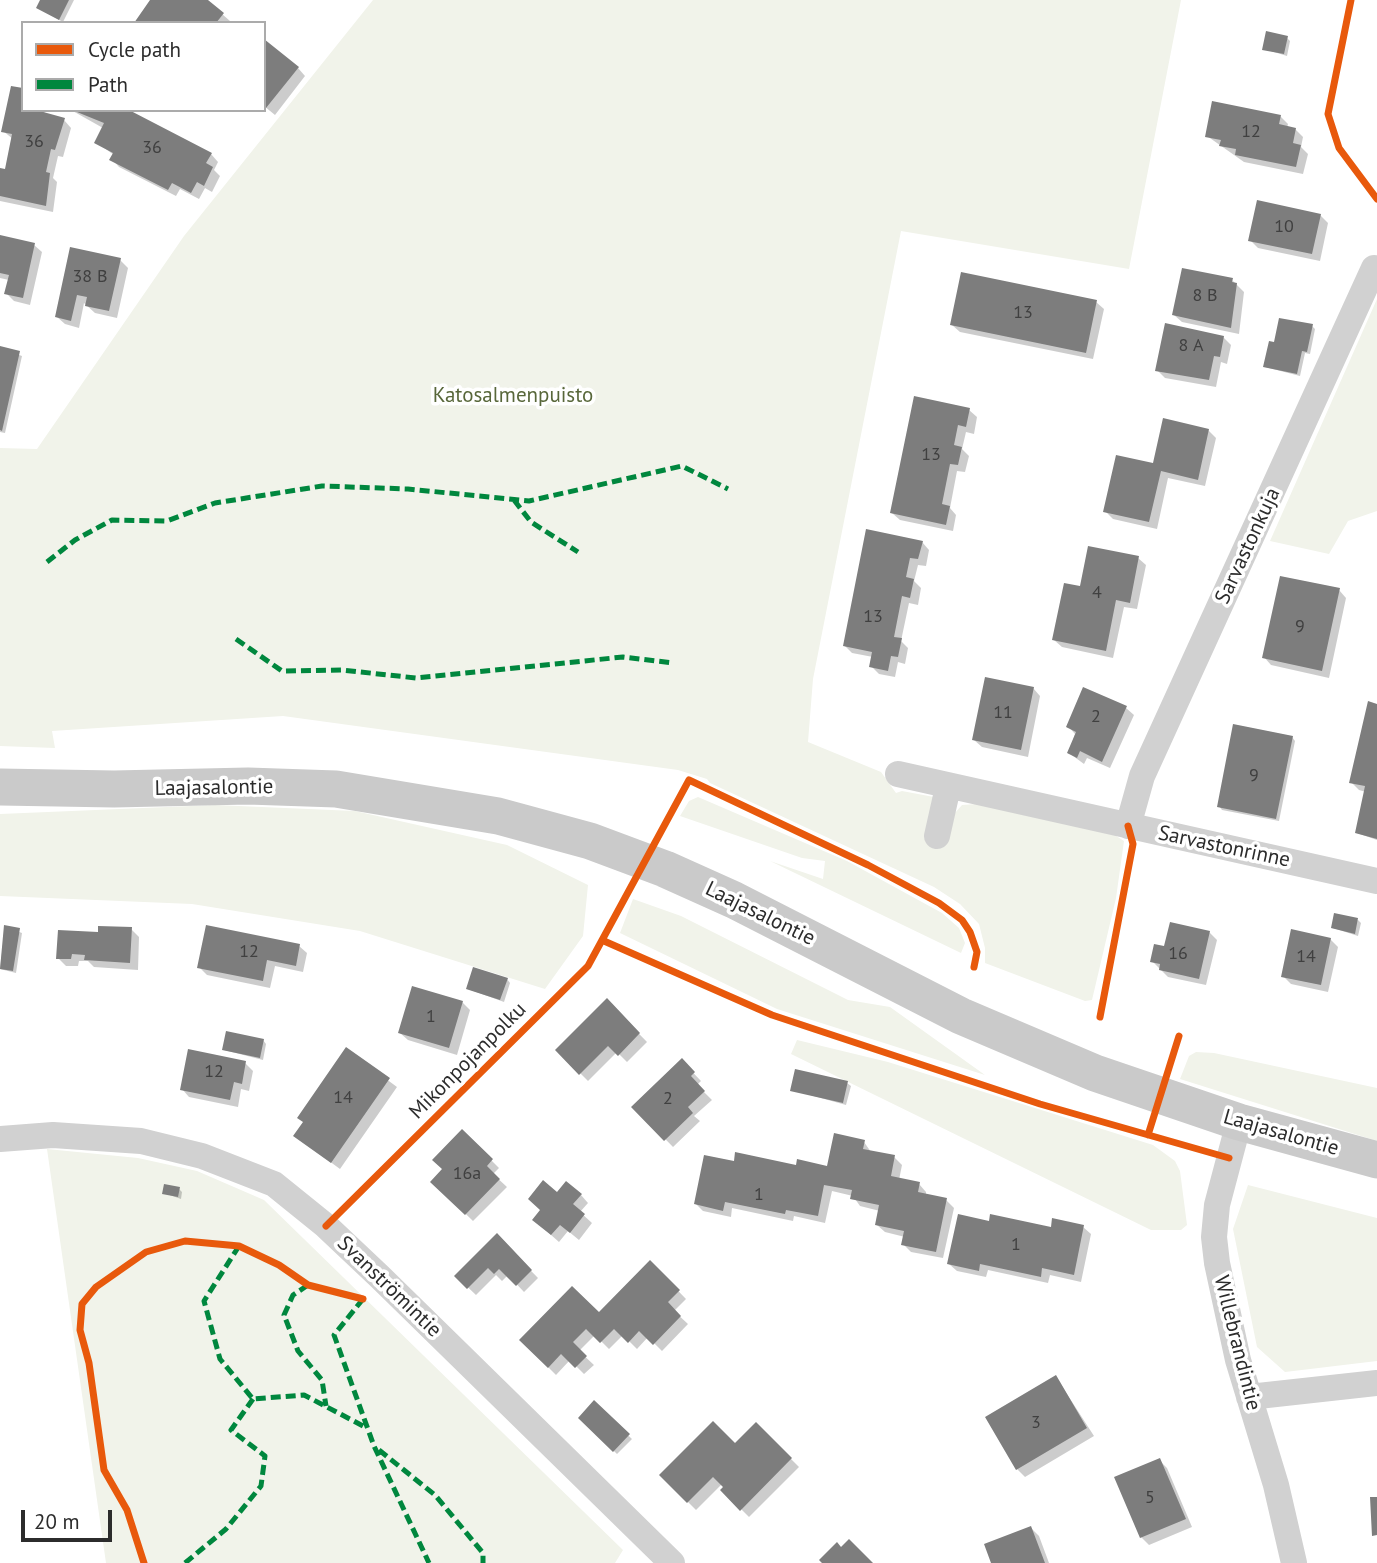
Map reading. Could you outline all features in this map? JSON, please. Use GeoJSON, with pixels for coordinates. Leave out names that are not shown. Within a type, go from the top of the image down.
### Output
{"type":"FeatureCollection","features":[{"type":"Feature","properties":{"kind":"main road","name":"Laajasalontie"},"geometry":{"type":"LineString","coordinates":[[0,787],[114,789],[248,786],[336,789],[498,816],[590,841],[665,869],[734,900],[1009,1038],[1095,1073],[1240,1122],[1377,1160]]}},
{"type":"Feature","properties":{"kind":"main road","name":"Laajasalontie"},"geometry":{"type":"LineString","coordinates":[[0,799],[114,789]]}},
{"type":"Feature","properties":{"kind":"street","name":"Sarvastonkuja"},"geometry":{"type":"LineString","coordinates":[[1128,826],[1142,776],[1374,268]]}},
{"type":"Feature","properties":{"kind":"street","name":"Sarvastonrinne"},"geometry":{"type":"LineString","coordinates":[[898,774],[1377,881]]}},
{"type":"Feature","properties":{"kind":"street"},"geometry":{"type":"LineString","coordinates":[[937,836],[948,787]]}},
{"type":"Feature","properties":{"kind":"street","name":"Willebrandintie"},"geometry":{"type":"LineString","coordinates":[[1240,1122],[1217,1205],[1214,1237],[1217,1263],[1249,1397],[1276,1485],[1294,1563]]}},
{"type":"Feature","properties":{"kind":"street","name":"Svanströmintie"},"geometry":{"type":"LineString","coordinates":[[0,1139],[53,1135],[141,1141],[202,1156],[274,1184],[326,1226],[380,1277],[672,1563]]}},
{"type":"Feature","properties":{"kind":"street"},"geometry":{"type":"LineString","coordinates":[[1249,1397],[1377,1383]]}},
{"type":"Feature","properties":{"kind":"green space","name":"Katosalmenpuisto"},"geometry":{"type":"Polygon","coordinates":[[[373,0],[1181,0],[1129,269],[901,231],[813,679],[808,742],[881,772],[896,793],[902,791],[934,797],[954,814],[962,805],[977,804],[1110,832],[1124,841],[1116,898],[1092,1000],[1085,1001],[985,963],[985,948],[979,924],[960,904],[934,887],[710,783],[707,779],[678,770],[283,716],[52,731],[55,748],[0,746],[0,448],[37,449],[184,236],[373,0]]]}},
{"type":"Feature","properties":{"kind":"green space"},"geometry":{"type":"Polygon","coordinates":[[[1377,299],[1377,511],[1348,521],[1329,554],[1270,541],[1377,299]]]}},
{"type":"Feature","properties":{"kind":"green space"},"geometry":{"type":"Polygon","coordinates":[[[698,797],[847,861],[942,913],[959,928],[965,943],[961,953],[770,861],[823,879],[825,861],[802,858],[680,816],[689,801],[698,797]]]}},
{"type":"Feature","properties":{"kind":"green space"},"geometry":{"type":"Polygon","coordinates":[[[215,805],[355,811],[507,845],[588,885],[583,936],[545,989],[360,931],[192,904],[0,896],[0,814],[215,805]]]}},
{"type":"Feature","properties":{"kind":"green space"},"geometry":{"type":"Polygon","coordinates":[[[633,899],[681,916],[848,1000],[890,1007],[985,1075],[777,1009],[620,933],[633,899]]]}},
{"type":"Feature","properties":{"kind":"green space"},"geometry":{"type":"Polygon","coordinates":[[[797,1040],[888,1062],[1153,1145],[1175,1161],[1180,1171],[1187,1225],[1181,1230],[1151,1230],[791,1054],[797,1040]]]}},
{"type":"Feature","properties":{"kind":"green space"},"geometry":{"type":"Polygon","coordinates":[[[1196,1052],[1214,1053],[1377,1088],[1377,1141],[1180,1079],[1189,1056],[1196,1052]]]}},
{"type":"Feature","properties":{"kind":"green space"},"geometry":{"type":"Polygon","coordinates":[[[47,1149],[138,1158],[197,1171],[264,1200],[623,1550],[615,1563],[106,1563],[47,1149]]]}},
{"type":"Feature","properties":{"kind":"green space"},"geometry":{"type":"Polygon","coordinates":[[[1248,1185],[1377,1218],[1377,1361],[1285,1372],[1257,1347],[1233,1229],[1248,1185]]]}},
{"type":"Feature","properties":{"kind":"building"},"geometry":{"type":"Polygon","coordinates":[[[40,0],[69,0],[59,20],[36,8],[40,0]]]}},
{"type":"Feature","properties":{"kind":"building"},"geometry":{"type":"Polygon","coordinates":[[[150,0],[208,0],[224,13],[218,21],[135,21],[150,0]]]}},
{"type":"Feature","properties":{"kind":"building"},"geometry":{"type":"Polygon","coordinates":[[[1266,31],[1288,36],[1284,54],[1262,50],[1266,31]]]}},
{"type":"Feature","properties":{"kind":"building"},"geometry":{"type":"Polygon","coordinates":[[[266,41],[299,67],[266,108],[266,41]]]}},
{"type":"Feature","properties":{"kind":"building"},"geometry":{"type":"Polygon","coordinates":[[[11,86],[21,88],[21,112],[43,112],[65,118],[55,150],[51,149],[46,172],[50,173],[46,206],[0,196],[0,168],[5,169],[12,134],[1,132],[11,86]]]}},
{"type":"Feature","properties":{"kind":"building"},"geometry":{"type":"Polygon","coordinates":[[[1212,101],[1281,115],[1279,124],[1296,128],[1293,143],[1301,145],[1296,167],[1235,155],[1236,149],[1219,146],[1221,140],[1205,137],[1212,101]]]}},
{"type":"Feature","properties":{"kind":"building"},"geometry":{"type":"Polygon","coordinates":[[[77,112],[133,112],[212,153],[206,163],[213,167],[204,186],[197,182],[191,193],[172,183],[168,190],[109,160],[113,153],[94,143],[104,123],[77,112]]]}},
{"type":"Feature","properties":{"kind":"building"},"geometry":{"type":"Polygon","coordinates":[[[1257,200],[1321,214],[1312,254],[1248,241],[1257,200]]]}},
{"type":"Feature","properties":{"kind":"building"},"geometry":{"type":"Polygon","coordinates":[[[0,235],[35,243],[23,298],[4,294],[9,275],[0,273],[0,235]]]}},
{"type":"Feature","properties":{"kind":"building"},"geometry":{"type":"Polygon","coordinates":[[[70,247],[121,258],[109,311],[85,306],[87,297],[77,295],[71,321],[55,317],[70,247]]]}},
{"type":"Feature","properties":{"kind":"building"},"geometry":{"type":"Polygon","coordinates":[[[1182,268],[1233,278],[1232,282],[1237,283],[1231,328],[1172,315],[1182,268]]]}},
{"type":"Feature","properties":{"kind":"building"},"geometry":{"type":"Polygon","coordinates":[[[961,272],[1097,300],[1086,353],[950,325],[961,272]]]}},
{"type":"Feature","properties":{"kind":"building"},"geometry":{"type":"Polygon","coordinates":[[[1279,318],[1313,324],[1307,352],[1302,351],[1297,374],[1263,367],[1269,341],[1274,342],[1279,318]]]}},
{"type":"Feature","properties":{"kind":"building"},"geometry":{"type":"Polygon","coordinates":[[[1165,323],[1224,336],[1220,357],[1214,356],[1209,380],[1155,371],[1165,323]]]}},
{"type":"Feature","properties":{"kind":"building"},"geometry":{"type":"Polygon","coordinates":[[[0,346],[20,351],[2,431],[0,430],[0,346]]]}},
{"type":"Feature","properties":{"kind":"building"},"geometry":{"type":"Polygon","coordinates":[[[914,396],[970,408],[966,427],[958,425],[954,445],[962,447],[958,465],[950,464],[942,504],[950,506],[946,525],[890,513],[914,396]]]}},
{"type":"Feature","properties":{"kind":"building"},"geometry":{"type":"Polygon","coordinates":[[[1163,418],[1209,429],[1198,480],[1161,471],[1149,522],[1103,512],[1116,455],[1153,463],[1163,418]]]}},
{"type":"Feature","properties":{"kind":"building"},"geometry":{"type":"Polygon","coordinates":[[[866,529],[923,541],[918,559],[910,558],[906,577],[914,579],[910,598],[902,596],[894,637],[902,638],[898,657],[891,656],[888,671],[869,667],[872,652],[843,646],[866,529]]]}},
{"type":"Feature","properties":{"kind":"building"},"geometry":{"type":"Polygon","coordinates":[[[1088,546],[1139,556],[1130,603],[1116,600],[1106,651],[1052,640],[1064,583],[1080,586],[1088,546]]]}},
{"type":"Feature","properties":{"kind":"building"},"geometry":{"type":"Polygon","coordinates":[[[1280,576],[1340,588],[1322,671],[1262,658],[1280,576]]]}},
{"type":"Feature","properties":{"kind":"building"},"geometry":{"type":"Polygon","coordinates":[[[985,677],[1034,687],[1021,750],[972,740],[985,677]]]}},
{"type":"Feature","properties":{"kind":"building"},"geometry":{"type":"Polygon","coordinates":[[[1083,687],[1127,706],[1102,762],[1080,751],[1077,758],[1067,753],[1076,732],[1066,727],[1083,687]]]}},
{"type":"Feature","properties":{"kind":"building"},"geometry":{"type":"Polygon","coordinates":[[[1368,701],[1377,704],[1377,839],[1355,833],[1365,786],[1349,783],[1368,701]]]}},
{"type":"Feature","properties":{"kind":"building"},"geometry":{"type":"Polygon","coordinates":[[[1233,724],[1293,736],[1276,819],[1217,807],[1233,724]]]}},
{"type":"Feature","properties":{"kind":"building"},"geometry":{"type":"Polygon","coordinates":[[[1334,913],[1358,918],[1355,934],[1331,928],[1334,913]]]}},
{"type":"Feature","properties":{"kind":"building"},"geometry":{"type":"Polygon","coordinates":[[[1170,922],[1210,931],[1199,979],[1159,970],[1160,964],[1150,962],[1154,944],[1164,946],[1170,922]]]}},
{"type":"Feature","properties":{"kind":"building"},"geometry":{"type":"Polygon","coordinates":[[[4,925],[20,928],[13,971],[0,969],[4,925]]]}},
{"type":"Feature","properties":{"kind":"building"},"geometry":{"type":"Polygon","coordinates":[[[206,925],[300,944],[296,966],[267,960],[263,981],[197,968],[206,925]]]}},
{"type":"Feature","properties":{"kind":"building"},"geometry":{"type":"Polygon","coordinates":[[[98,926],[132,927],[130,963],[84,960],[85,955],[72,954],[71,959],[56,959],[58,930],[98,932],[98,926]]]}},
{"type":"Feature","properties":{"kind":"building"},"geometry":{"type":"Polygon","coordinates":[[[1291,929],[1331,938],[1321,985],[1281,977],[1291,929]]]}},
{"type":"Feature","properties":{"kind":"building"},"geometry":{"type":"Polygon","coordinates":[[[473,967],[508,978],[500,1000],[466,989],[473,967]]]}},
{"type":"Feature","properties":{"kind":"building"},"geometry":{"type":"Polygon","coordinates":[[[412,986],[463,1001],[449,1048],[398,1033],[412,986]]]}},
{"type":"Feature","properties":{"kind":"building"},"geometry":{"type":"Polygon","coordinates":[[[607,998],[640,1033],[618,1056],[608,1046],[579,1075],[555,1050],[607,998]]]}},
{"type":"Feature","properties":{"kind":"building"},"geometry":{"type":"Polygon","coordinates":[[[226,1031],[264,1039],[260,1058],[222,1050],[226,1031]]]}},
{"type":"Feature","properties":{"kind":"building"},"geometry":{"type":"Polygon","coordinates":[[[346,1047],[390,1078],[331,1163],[293,1136],[303,1122],[297,1118],[346,1047]]]}},
{"type":"Feature","properties":{"kind":"building"},"geometry":{"type":"Polygon","coordinates":[[[188,1049],[246,1061],[242,1084],[234,1082],[230,1100],[180,1090],[188,1049]]]}},
{"type":"Feature","properties":{"kind":"building"},"geometry":{"type":"Polygon","coordinates":[[[682,1058],[695,1072],[691,1076],[705,1091],[688,1107],[693,1113],[664,1141],[631,1107],[682,1058]]]}},
{"type":"Feature","properties":{"kind":"building"},"geometry":{"type":"Polygon","coordinates":[[[795,1069],[848,1081],[843,1103],[790,1091],[795,1069]]]}},
{"type":"Feature","properties":{"kind":"building"},"geometry":{"type":"Polygon","coordinates":[[[462,1129],[493,1159],[487,1166],[500,1179],[465,1215],[430,1182],[442,1169],[432,1160],[462,1129]]]}},
{"type":"Feature","properties":{"kind":"building"},"geometry":{"type":"Polygon","coordinates":[[[834,1133],[865,1140],[863,1149],[895,1155],[891,1176],[920,1182],[918,1192],[947,1198],[936,1252],[901,1245],[904,1231],[875,1225],[879,1205],[850,1199],[852,1190],[824,1185],[818,1216],[786,1210],[785,1214],[725,1202],[723,1211],[694,1204],[704,1155],[734,1161],[735,1152],[796,1165],[797,1159],[827,1166],[834,1133]]]}},
{"type":"Feature","properties":{"kind":"building"},"geometry":{"type":"Polygon","coordinates":[[[543,1180],[557,1192],[566,1181],[582,1194],[573,1204],[585,1214],[570,1233],[560,1225],[551,1235],[532,1220],[540,1210],[528,1199],[543,1180]]]}},
{"type":"Feature","properties":{"kind":"building"},"geometry":{"type":"Polygon","coordinates":[[[164,1184],[180,1187],[178,1197],[162,1194],[164,1184]]]}},
{"type":"Feature","properties":{"kind":"building"},"geometry":{"type":"Polygon","coordinates":[[[958,1214],[989,1221],[990,1214],[1051,1227],[1052,1218],[1084,1225],[1074,1275],[1042,1268],[1041,1277],[980,1264],[979,1271],[947,1264],[958,1214]]]}},
{"type":"Feature","properties":{"kind":"building"},"geometry":{"type":"Polygon","coordinates":[[[497,1233],[532,1270],[516,1286],[499,1269],[494,1274],[488,1268],[467,1289],[454,1276],[497,1233]]]}},
{"type":"Feature","properties":{"kind":"building"},"geometry":{"type":"Polygon","coordinates":[[[650,1260],[680,1290],[668,1302],[681,1316],[653,1345],[639,1331],[628,1343],[614,1329],[600,1343],[586,1329],[573,1342],[587,1356],[575,1368],[561,1354],[548,1368],[519,1340],[572,1286],[599,1312],[650,1260]]]}},
{"type":"Feature","properties":{"kind":"building"},"geometry":{"type":"Polygon","coordinates":[[[1056,1375],[1087,1428],[1016,1470],[985,1417],[1056,1375]]]}},
{"type":"Feature","properties":{"kind":"building"},"geometry":{"type":"Polygon","coordinates":[[[594,1400],[630,1434],[613,1452],[578,1418],[594,1400]]]}},
{"type":"Feature","properties":{"kind":"building"},"geometry":{"type":"Polygon","coordinates":[[[713,1421],[735,1443],[756,1422],[792,1458],[740,1511],[720,1490],[723,1487],[713,1477],[687,1503],[659,1475],[713,1421]]]}},
{"type":"Feature","properties":{"kind":"building"},"geometry":{"type":"Polygon","coordinates":[[[1160,1458],[1186,1519],[1140,1538],[1114,1477],[1160,1458]]]}},
{"type":"Feature","properties":{"kind":"building"},"geometry":{"type":"Polygon","coordinates":[[[1370,1497],[1377,1497],[1377,1535],[1372,1536],[1370,1497]]]}},
{"type":"Feature","properties":{"kind":"building"},"geometry":{"type":"Polygon","coordinates":[[[1031,1526],[1045,1563],[991,1563],[984,1544],[1031,1526]]]}},
{"type":"Feature","properties":{"kind":"building"},"geometry":{"type":"Polygon","coordinates":[[[849,1539],[873,1563],[822,1563],[819,1560],[837,1542],[841,1547],[849,1539]]]}},
{"type":"Feature","properties":{"kind":"marked path"},"geometry":{"type":"LineString","coordinates":[[47,562],[75,540],[112,520],[167,521],[215,503],[322,486],[408,489],[529,501],[682,466],[728,489]]}},
{"type":"Feature","properties":{"kind":"marked path"},"geometry":{"type":"LineString","coordinates":[[514,500],[531,522],[578,552]]}},
{"type":"Feature","properties":{"kind":"marked path"},"geometry":{"type":"LineString","coordinates":[[236,639],[282,671],[342,670],[416,678],[623,657],[674,663]]}},
{"type":"Feature","properties":{"kind":"marked path"},"geometry":{"type":"LineString","coordinates":[[239,1246],[204,1301],[220,1359],[253,1399],[304,1395],[367,1428]]}},
{"type":"Feature","properties":{"kind":"marked path"},"geometry":{"type":"LineString","coordinates":[[308,1285],[293,1295],[284,1315],[298,1351],[322,1380],[326,1406]]}},
{"type":"Feature","properties":{"kind":"marked path"},"geometry":{"type":"LineString","coordinates":[[363,1299],[334,1335],[374,1446],[429,1563]]}},
{"type":"Feature","properties":{"kind":"marked path"},"geometry":{"type":"LineString","coordinates":[[185,1563],[226,1529],[261,1486],[265,1456],[231,1430],[253,1399]]}},
{"type":"Feature","properties":{"kind":"marked path"},"geometry":{"type":"LineString","coordinates":[[379,1450],[435,1495],[483,1553],[483,1563]]}},
{"type":"Feature","properties":{"kind":"cycle path"},"geometry":{"type":"LineString","coordinates":[[1351,0],[1328,114],[1339,148],[1377,199]]}},
{"type":"Feature","properties":{"kind":"cycle path","name":"Mikonpojanpolku"},"geometry":{"type":"LineString","coordinates":[[326,1226],[588,966],[689,780],[868,865],[939,903],[962,920],[970,932],[977,952],[974,967]]}},
{"type":"Feature","properties":{"kind":"cycle path"},"geometry":{"type":"LineString","coordinates":[[1100,1017],[1133,844],[1128,826]]}},
{"type":"Feature","properties":{"kind":"cycle path"},"geometry":{"type":"LineString","coordinates":[[604,941],[772,1015],[1040,1104],[1229,1158]]}},
{"type":"Feature","properties":{"kind":"cycle path"},"geometry":{"type":"LineString","coordinates":[[1148,1135],[1179,1036]]}},
{"type":"Feature","properties":{"kind":"cycle path"},"geometry":{"type":"LineString","coordinates":[[144,1563],[127,1510],[104,1470],[89,1363],[80,1330],[82,1304],[96,1287],[146,1252],[185,1241],[239,1246],[279,1265],[308,1285],[363,1299]]}}]}
